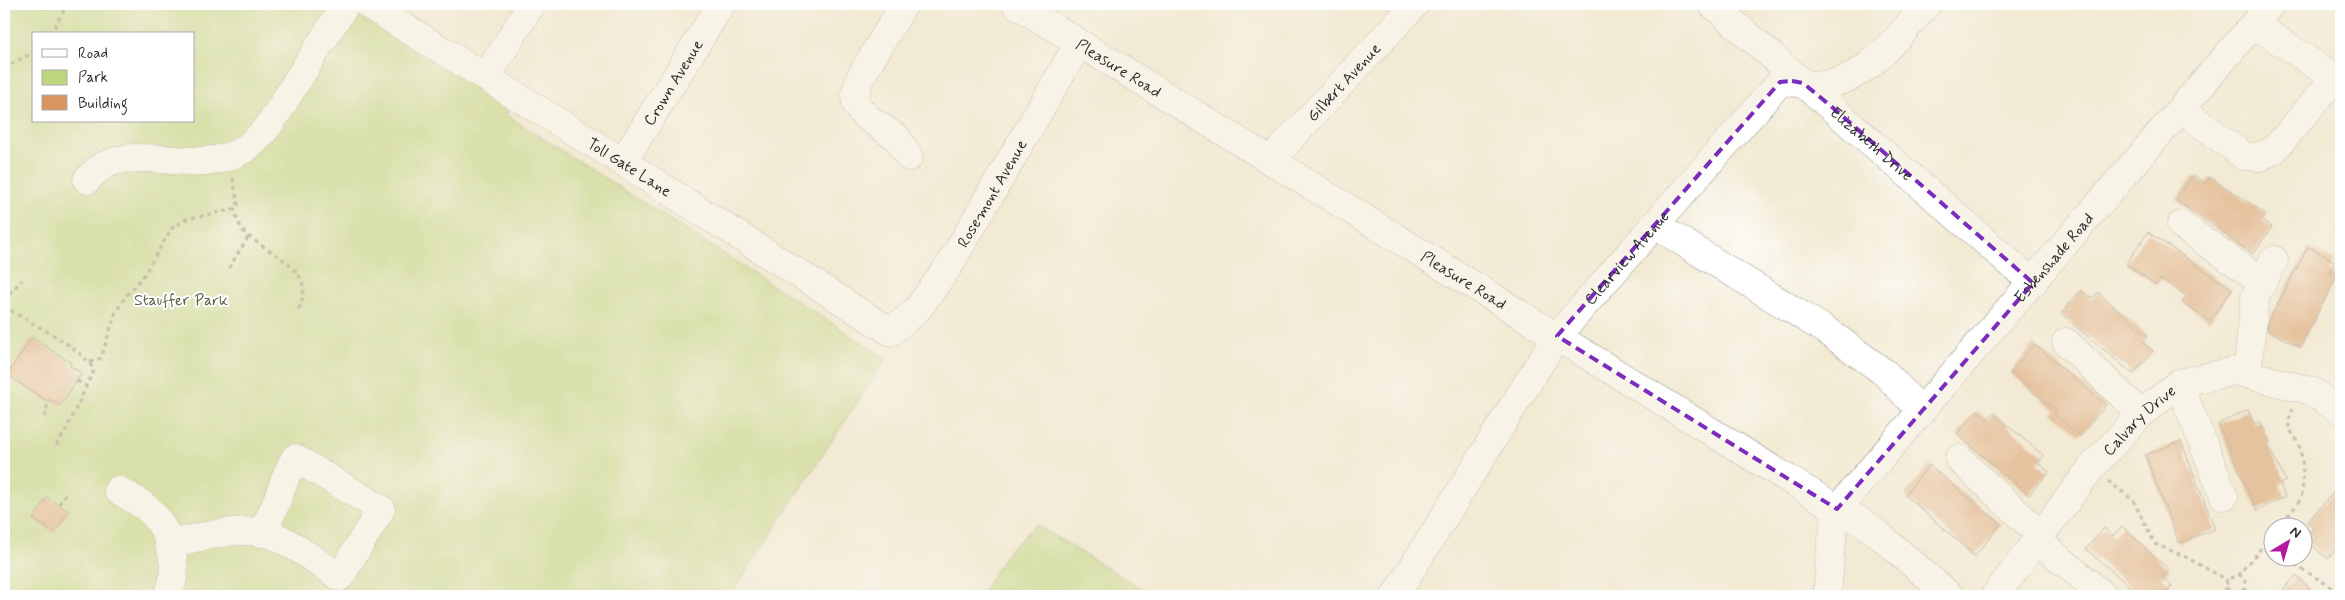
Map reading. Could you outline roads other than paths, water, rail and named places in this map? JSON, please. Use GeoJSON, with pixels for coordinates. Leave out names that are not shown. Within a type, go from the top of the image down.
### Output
{"type":"FeatureCollection","features":[{"type":"Feature","properties":{"kind":"street"},"geometry":{"type":"LineString","coordinates":[[88,180],[96,169],[108,161],[127,158],[210,162],[244,150],[266,130],[346,4]]}},
{"type":"Feature","properties":{"kind":"street","name":"Toll Gate Lane"},"geometry":{"type":"LineString","coordinates":[[367,4],[624,162],[891,332]]}},
{"type":"Feature","properties":{"kind":"street"},"geometry":{"type":"LineString","coordinates":[[486,77],[532,4]]}},
{"type":"Feature","properties":{"kind":"street","name":"Crown Avenue"},"geometry":{"type":"LineString","coordinates":[[624,162],[721,4]]}},
{"type":"Feature","properties":{"kind":"street"},"geometry":{"type":"LineString","coordinates":[[904,4],[860,78],[855,95],[856,104],[865,116],[897,138],[909,157]]}},
{"type":"Feature","properties":{"kind":"street","name":"Pleasure Road"},"geometry":{"type":"LineString","coordinates":[[1016,4],[1558,336],[1837,510],[1862,522],[1950,596]]}},
{"type":"Feature","properties":{"kind":"street","name":"Gilbert Avenue"},"geometry":{"type":"LineString","coordinates":[[1270,161],[1415,4]]}},
{"type":"Feature","properties":{"kind":"street","name":"Elizabeth Drive"},"geometry":{"type":"LineString","coordinates":[[1712,4],[2033,283]]}},
{"type":"Feature","properties":{"kind":"street","name":"Clearview Avenue"},"geometry":{"type":"LineString","coordinates":[[1395,596],[1558,336],[1780,82],[1792,81],[1821,85],[1852,76],[1886,50],[1927,4]]}},
{"type":"Feature","properties":{"kind":"street"},"geometry":{"type":"LineString","coordinates":[[2181,109],[2244,156],[2259,157],[2274,150],[2338,80],[2263,14]]}},
{"type":"Feature","properties":{"kind":"street","name":"Esbenshade Road"},"geometry":{"type":"LineString","coordinates":[[1837,510],[2263,14]]}},
{"type":"Feature","properties":{"kind":"street","name":"Rosemont Avenue"},"geometry":{"type":"LineString","coordinates":[[891,332],[917,310],[950,264],[1079,43]]}},
{"type":"Feature","properties":{"kind":"street"},"geometry":{"type":"LineString","coordinates":[[2181,224],[2268,271],[2255,297],[2247,374]]}},
{"type":"Feature","properties":{"kind":"street"},"geometry":{"type":"LineString","coordinates":[[1655,225],[1827,332],[1885,373],[1922,412]]}},
{"type":"Feature","properties":{"kind":"street"},"geometry":{"type":"LineString","coordinates":[[2066,342],[2141,414]]}},
{"type":"Feature","properties":{"kind":"street","name":"Calvary Drive"},"geometry":{"type":"LineString","coordinates":[[1995,596],[2092,467],[2141,414],[2179,383],[2235,371],[2311,391],[2341,411]]}},
{"type":"Feature","properties":{"kind":"street"},"geometry":{"type":"LineString","coordinates":[[2179,383],[2224,496]]}},
{"type":"Feature","properties":{"kind":"street"},"geometry":{"type":"LineString","coordinates":[[169,545],[211,533],[260,532],[274,536],[340,577],[381,509],[295,458],[284,476],[267,524],[260,532]]}},
{"type":"Feature","properties":{"kind":"street"},"geometry":{"type":"LineString","coordinates":[[1959,459],[2039,537],[2104,596]]}},
{"type":"Feature","properties":{"kind":"street"},"geometry":{"type":"LineString","coordinates":[[118,490],[153,513],[169,545],[173,555],[174,576],[167,596]]}},
{"type":"Feature","properties":{"kind":"street"},"geometry":{"type":"LineString","coordinates":[[1827,596],[1831,546],[1837,510]]}},
{"type":"Feature","properties":{"kind":"park label","name":"Stauffer Park"},"geometry":{"type":"Point","coordinates":[181,299]}}]}
